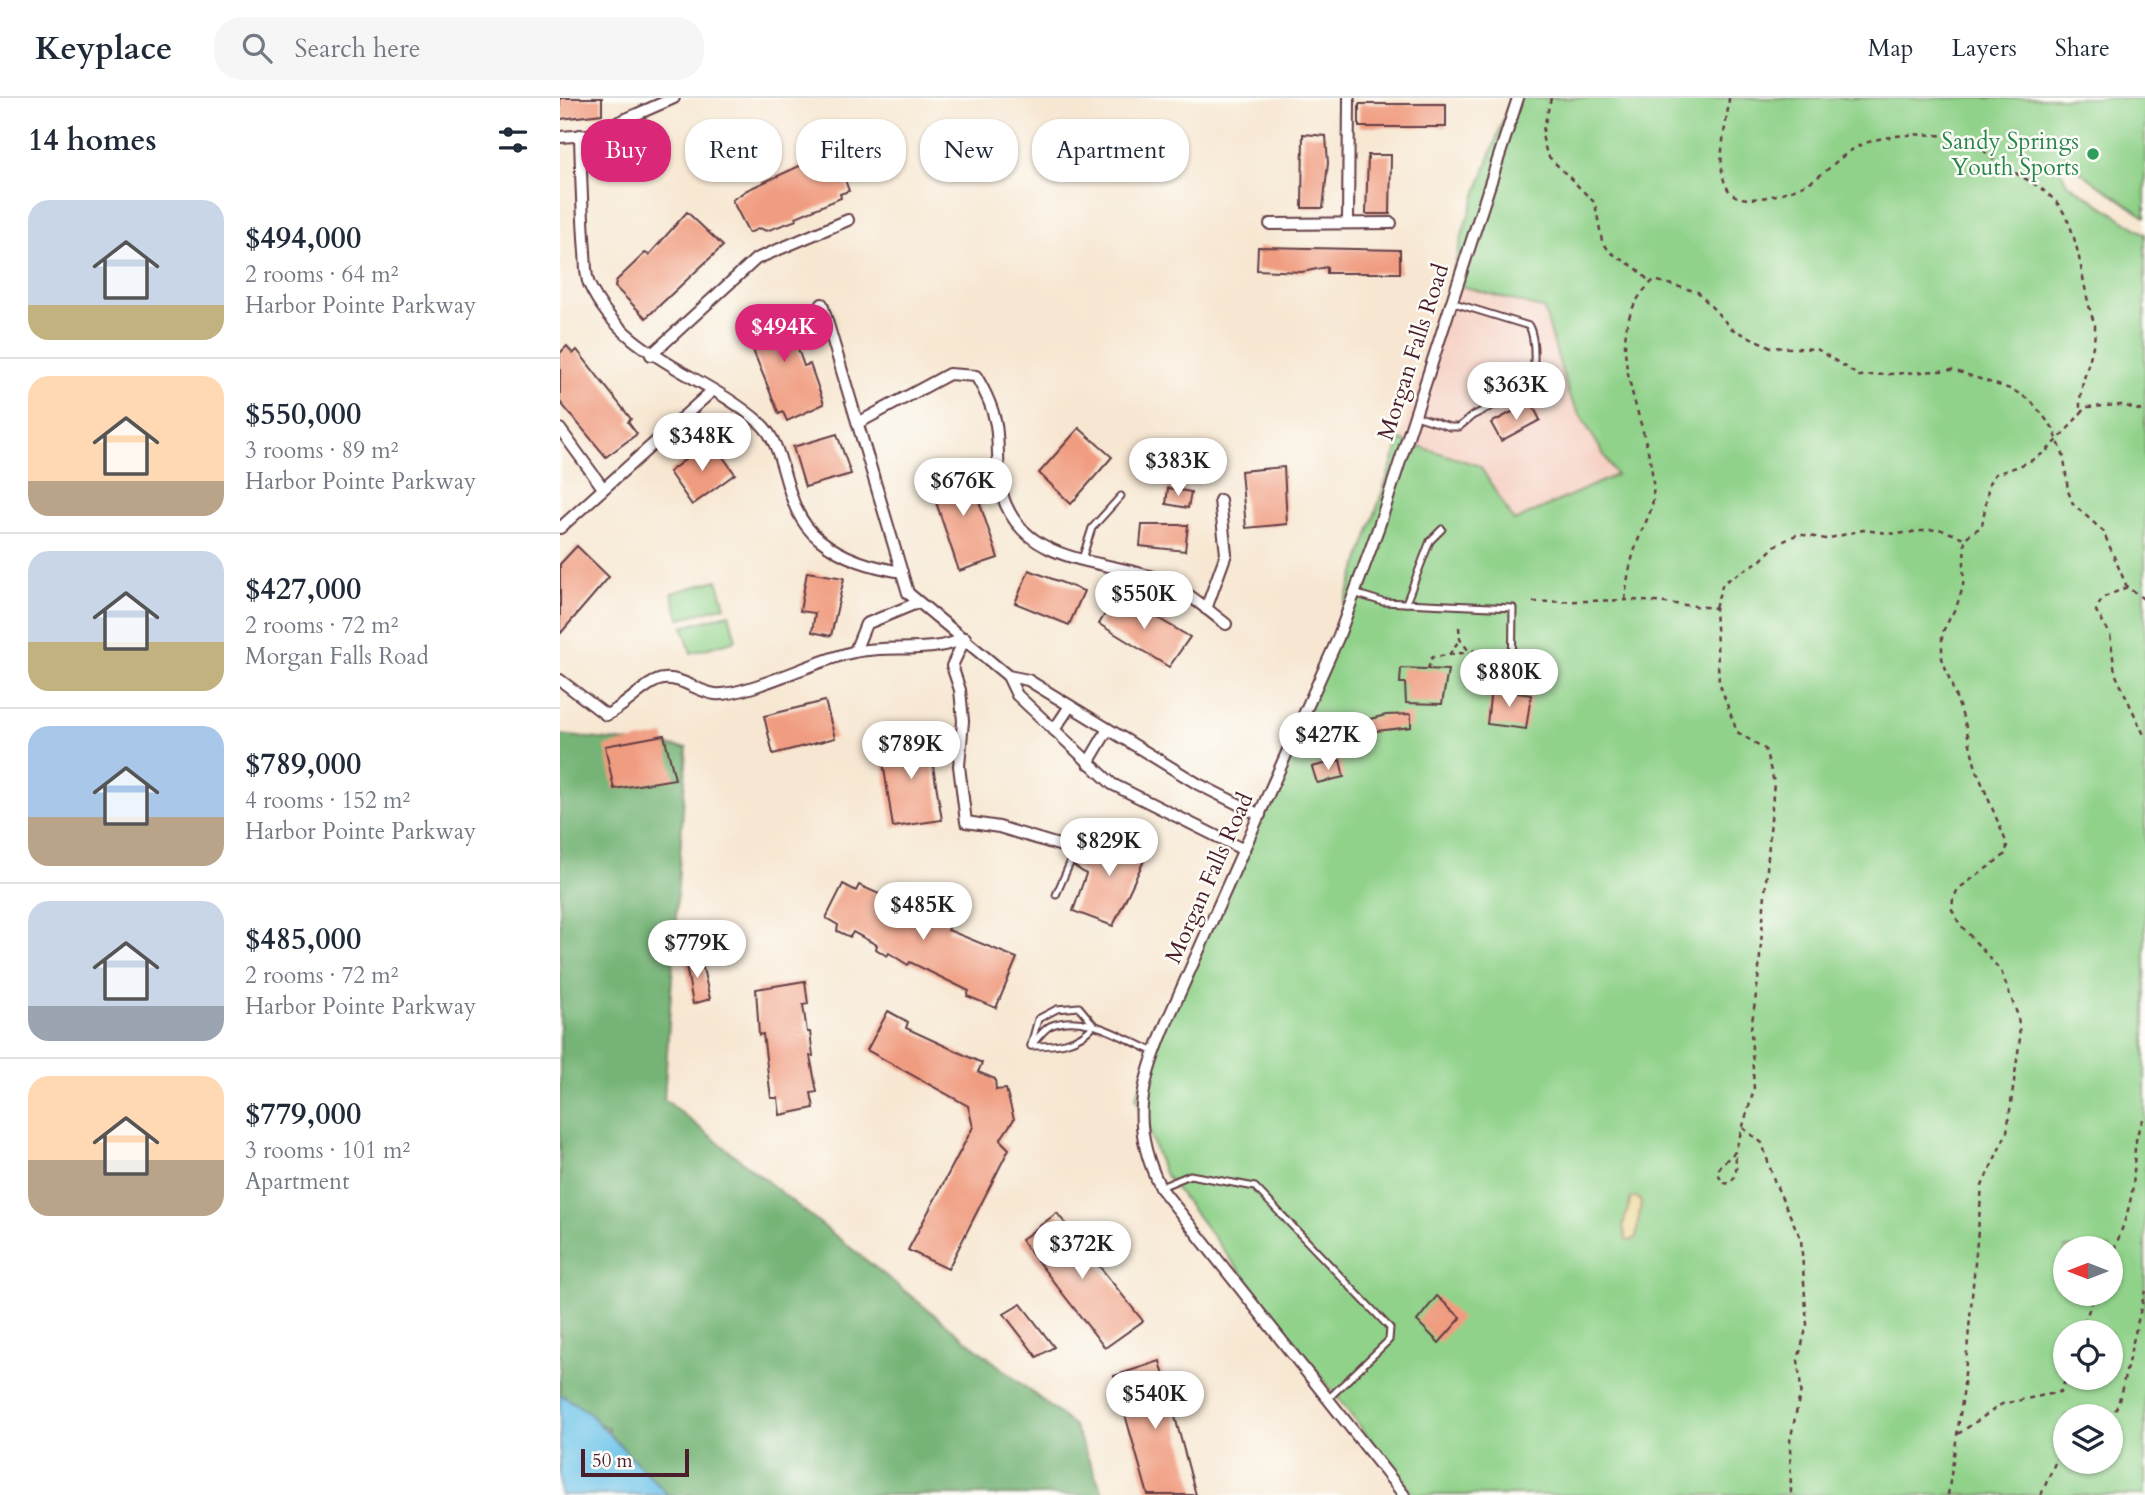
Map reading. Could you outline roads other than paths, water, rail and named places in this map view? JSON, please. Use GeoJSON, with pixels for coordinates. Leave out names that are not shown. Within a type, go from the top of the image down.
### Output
{"type":"FeatureCollection","features":[{"type":"Feature","properties":{"kind":"street"},"geometry":{"type":"LineString","coordinates":[[560,137],[589,135],[674,98]]}},
{"type":"Feature","properties":{"kind":"street"},"geometry":{"type":"LineString","coordinates":[[1348,222],[1349,98]]}},
{"type":"Feature","properties":{"kind":"street","name":"Morgan Falls Road"},"geometry":{"type":"LineString","coordinates":[[1404,1495],[1160,1187],[1143,1146],[1140,1122],[1143,1089],[1154,1052],[1260,816],[1354,593],[1518,98]]}},
{"type":"Feature","properties":{"kind":"street"},"geometry":{"type":"LineString","coordinates":[[580,135],[588,282],[616,325],[651,355],[762,425],[776,445],[785,482],[797,512],[817,538],[868,567],[902,572]]}},
{"type":"Feature","properties":{"kind":"street"},"geometry":{"type":"LineString","coordinates":[[651,355],[756,259],[848,220]]}},
{"type":"Feature","properties":{"kind":"street"},"geometry":{"type":"LineString","coordinates":[[1270,224],[1391,223]]}},
{"type":"Feature","properties":{"kind":"street"},"geometry":{"type":"LineString","coordinates":[[822,304],[908,593],[1008,676],[1017,695],[1112,784],[1244,850]]}},
{"type":"Feature","properties":{"kind":"street"},"geometry":{"type":"LineString","coordinates":[[858,423],[949,374],[976,376],[987,395],[996,425],[999,477],[1006,505],[1025,533],[1056,554],[1165,582],[1226,624]]}},
{"type":"Feature","properties":{"kind":"street"},"geometry":{"type":"LineString","coordinates":[[560,527],[712,391]]}},
{"type":"Feature","properties":{"kind":"street"},"geometry":{"type":"LineString","coordinates":[[560,429],[603,488]]}},
{"type":"Feature","properties":{"kind":"street"},"geometry":{"type":"LineString","coordinates":[[1206,609],[1226,554],[1220,500]]}},
{"type":"Feature","properties":{"kind":"street"},"geometry":{"type":"LineString","coordinates":[[855,652],[866,624],[917,603]]}},
{"type":"Feature","properties":{"kind":"street"},"geometry":{"type":"LineString","coordinates":[[560,680],[606,715],[623,708],[645,686],[664,679],[715,694],[747,687],[855,652],[946,647],[965,638]]}},
{"type":"Feature","properties":{"kind":"street"},"geometry":{"type":"LineString","coordinates":[[965,638],[953,666],[960,690],[963,721],[959,766],[966,822],[999,827],[1075,850]]}},
{"type":"Feature","properties":{"kind":"street"},"geometry":{"type":"LineString","coordinates":[[1008,676],[1028,680],[1198,784],[1260,816]]}},
{"type":"Feature","properties":{"kind":"street"},"geometry":{"type":"LineString","coordinates":[[1054,730],[1070,706]]}},
{"type":"Feature","properties":{"kind":"street"},"geometry":{"type":"LineString","coordinates":[[1088,763],[1108,729]]}},
{"type":"Feature","properties":{"kind":"lane"},"geometry":{"type":"LineString","coordinates":[[1413,415],[1450,427],[1459,427],[1472,416],[1528,388],[1532,380],[1533,333],[1528,326],[1451,302]]}},
{"type":"Feature","properties":{"kind":"lane"},"geometry":{"type":"LineString","coordinates":[[1082,559],[1092,528],[1121,496]]}},
{"type":"Feature","properties":{"kind":"lane"},"geometry":{"type":"LineString","coordinates":[[1406,603],[1430,541],[1442,529]]}},
{"type":"Feature","properties":{"kind":"lane"},"geometry":{"type":"LineString","coordinates":[[1354,593],[1383,602],[1513,608],[1511,684]]}},
{"type":"Feature","properties":{"kind":"lane"},"geometry":{"type":"LineString","coordinates":[[1056,895],[1084,831]]}},
{"type":"Feature","properties":{"kind":"lane"},"geometry":{"type":"LineString","coordinates":[[1031,1046],[1038,1018],[1057,1009],[1079,1007],[1094,1025]]}},
{"type":"Feature","properties":{"kind":"lane"},"geometry":{"type":"LineString","coordinates":[[1031,1046],[1048,1027],[1074,1021],[1094,1025],[1154,1052]]}},
{"type":"Feature","properties":{"kind":"lane"},"geometry":{"type":"LineString","coordinates":[[1031,1046],[1059,1046],[1085,1036],[1094,1025]]}},
{"type":"Feature","properties":{"kind":"lane"},"geometry":{"type":"LineString","coordinates":[[1160,1187],[1190,1175],[1255,1187],[1390,1328],[1389,1340],[1328,1399]]}},
{"type":"Feature","properties":{"kind":"water"},"geometry":{"type":"Polygon","coordinates":[[[560,1394],[588,1412],[668,1495],[560,1495],[560,1394]]]}},
{"type":"Feature","properties":{"kind":"place","name":"Sandy Springs Youth Sports"},"geometry":{"type":"Point","coordinates":[2093,154]}}]}
